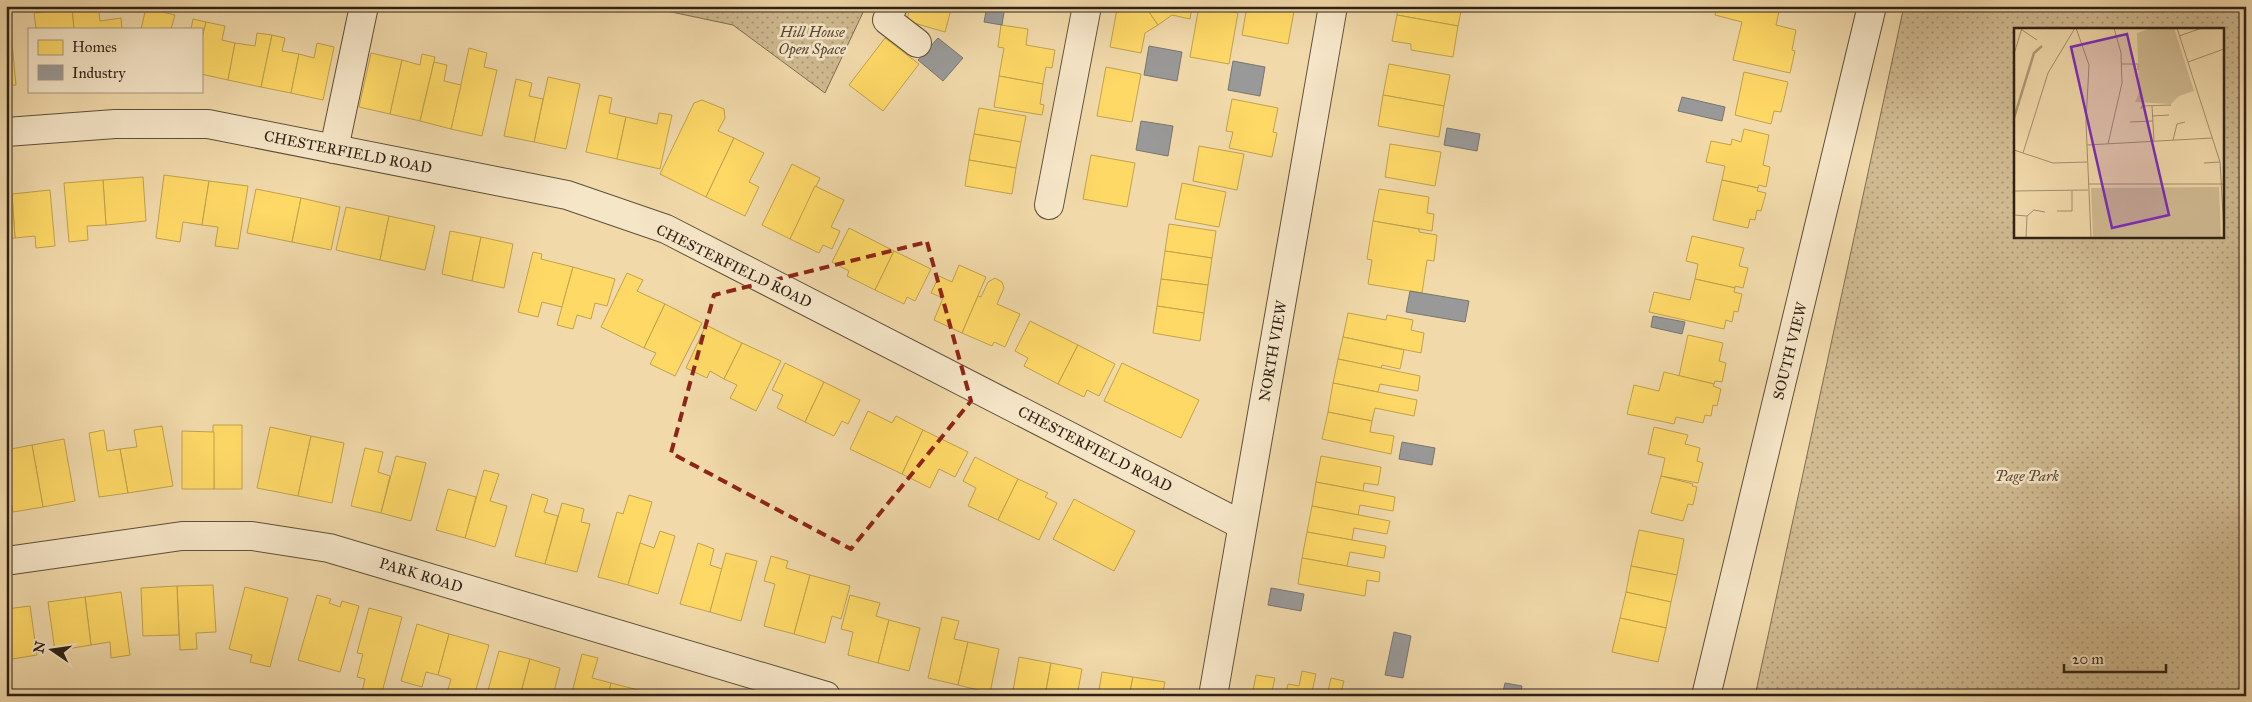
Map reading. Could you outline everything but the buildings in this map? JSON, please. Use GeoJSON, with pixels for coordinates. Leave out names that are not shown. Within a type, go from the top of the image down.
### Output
{"type":"FeatureCollection","features":[{"type":"Feature","properties":{"kind":"street"},"geometry":{"type":"LineString","coordinates":[[334,149],[364,6]]}},
{"type":"Feature","properties":{"kind":"street"},"geometry":{"type":"LineString","coordinates":[[893,6],[887,20],[917,42]]}},
{"type":"Feature","properties":{"kind":"street"},"geometry":{"type":"LineString","coordinates":[[1049,205],[1087,6]]}},
{"type":"Feature","properties":{"kind":"street","name":"NORTH VIEW"},"geometry":{"type":"LineString","coordinates":[[1213,696],[1333,6]]}},
{"type":"Feature","properties":{"kind":"street","name":"SOUTH VIEW"},"geometry":{"type":"LineString","coordinates":[[1706,696],[1872,6]]}},
{"type":"Feature","properties":{"kind":"street","name":"CHESTERFIELD ROAD"},"geometry":{"type":"LineString","coordinates":[[6,132],[115,124],[208,124],[567,195],[666,229],[1242,525]]}},
{"type":"Feature","properties":{"kind":"street","name":"PARK ROAD"},"geometry":{"type":"LineString","coordinates":[[6,561],[182,536],[252,536],[329,548],[826,696]]}},
{"type":"Feature","properties":{"kind":"highlighted area"},"geometry":{"type":"Polygon","coordinates":[[[927,242],[971,401],[851,549],[671,453],[714,295],[927,242]]]}},
{"type":"Feature","properties":{"kind":"green space","name":"Hill House Open Space"},"geometry":{"type":"Polygon","coordinates":[[[643,6],[866,6],[825,93],[733,25],[643,6]]]}},
{"type":"Feature","properties":{"kind":"green space","name":"Page Park"},"geometry":{"type":"Polygon","coordinates":[[[1904,6],[2246,6],[2246,696],[1755,696],[1904,6]]]}}]}
